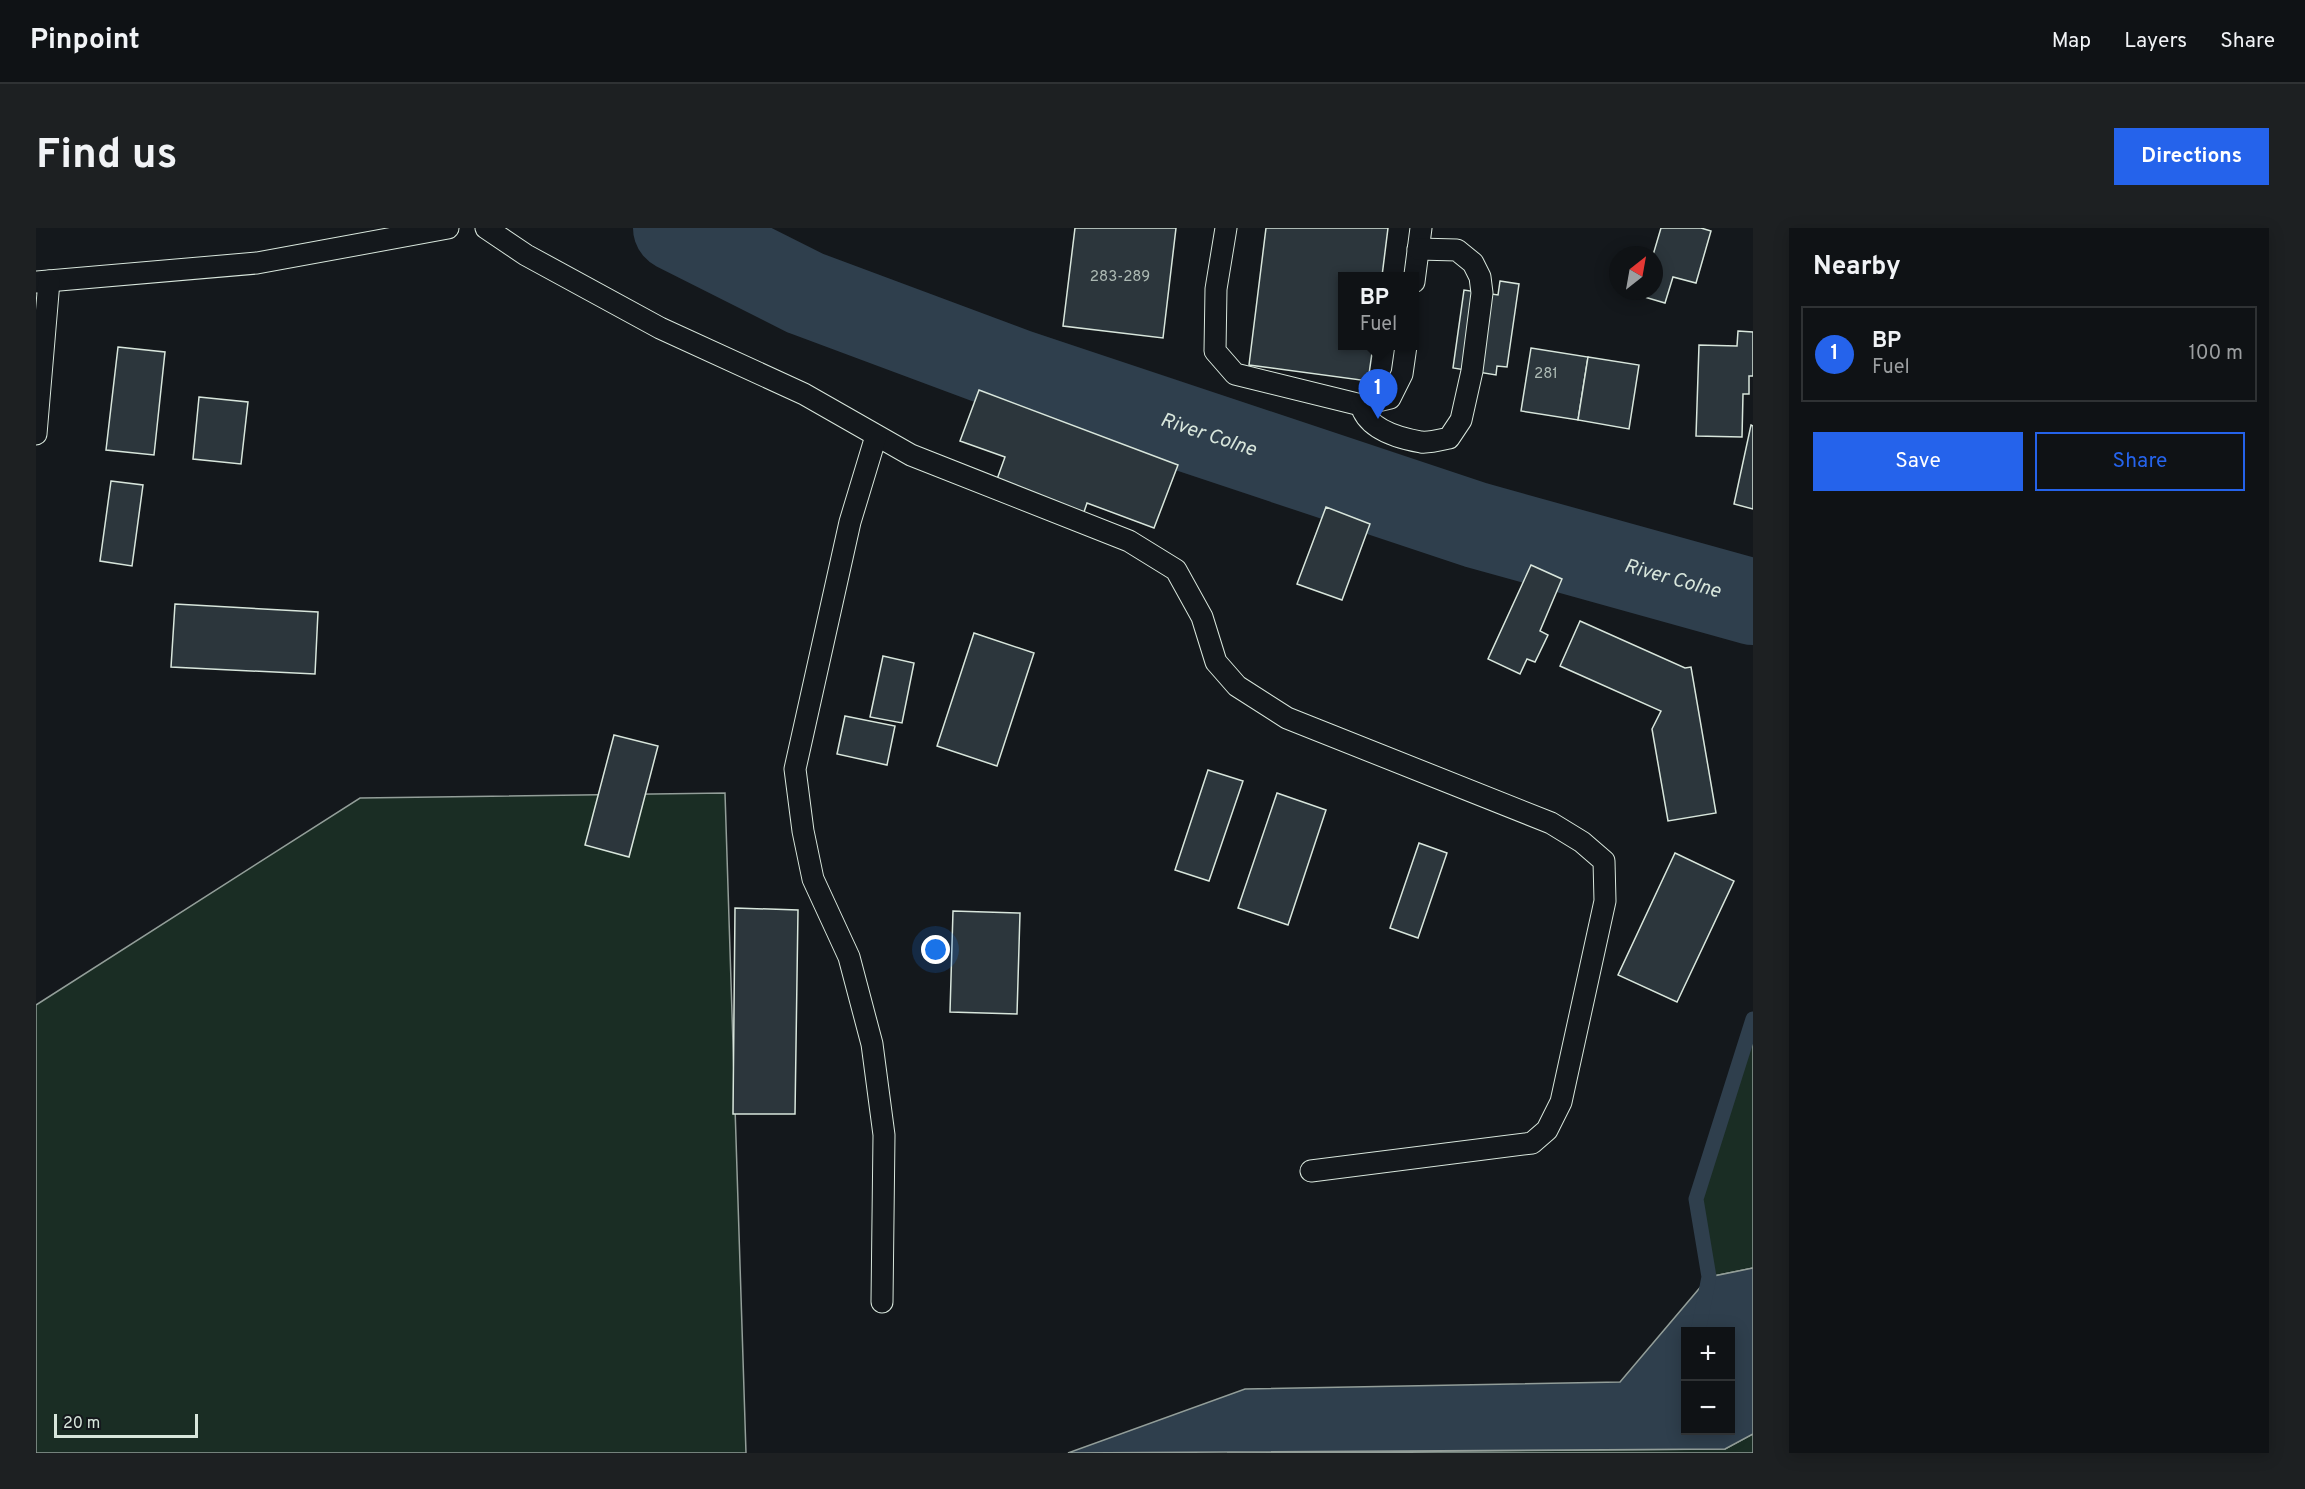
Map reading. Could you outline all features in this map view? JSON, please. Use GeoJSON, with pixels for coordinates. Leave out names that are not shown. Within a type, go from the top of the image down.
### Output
{"type":"FeatureCollection","features":[{"type":"Feature","properties":{"kind":"lane"},"geometry":{"type":"LineString","coordinates":[[36,434],[43,281],[257,263],[448,228]]}},
{"type":"Feature","properties":{"kind":"lane"},"geometry":{"type":"LineString","coordinates":[[486,228],[526,255],[660,328],[804,394],[911,455],[1130,541],[1176,570],[1202,617],[1216,662],[1237,686],[1287,718],[1551,823],[1582,842],[1604,861],[1605,901],[1561,1102],[1547,1130],[1532,1143],[1311,1171]]}},
{"type":"Feature","properties":{"kind":"lane"},"geometry":{"type":"LineString","coordinates":[[1226,228],[1216,289],[1215,351],[1235,374],[1360,405],[1390,398],[1402,374],[1405,350]]}},
{"type":"Feature","properties":{"kind":"lane"},"geometry":{"type":"LineString","coordinates":[[1360,405],[1363,415],[1377,428],[1423,442],[1449,438],[1461,420],[1472,371],[1481,304],[1480,278],[1473,263],[1457,250],[1420,238],[1415,272]]}},
{"type":"Feature","properties":{"kind":"lane"},"geometry":{"type":"LineString","coordinates":[[876,436],[849,522],[795,769],[803,831],[813,879],[849,957],[872,1044],[884,1136],[882,1302]]}},
{"type":"Feature","properties":{"kind":"green space"},"geometry":{"type":"Polygon","coordinates":[[[725,793],[746,1453],[36,1453],[36,1005],[360,798],[725,793]]]}},
{"type":"Feature","properties":{"kind":"green space"},"geometry":{"type":"Polygon","coordinates":[[[1753,1019],[1753,1268],[1709,1277],[1696,1199],[1753,1019]]]}},
{"type":"Feature","properties":{"kind":"green space"},"geometry":{"type":"Polygon","coordinates":[[[1753,1434],[1753,1453],[1227,1453],[1725,1449],[1753,1434]]]}},
{"type":"Feature","properties":{"kind":"water"},"geometry":{"type":"Polygon","coordinates":[[[1753,1268],[1753,1434],[1725,1449],[1068,1453],[1245,1389],[1620,1382],[1709,1277],[1753,1268]]]}},
{"type":"Feature","properties":{"kind":"building"},"geometry":{"type":"Polygon","coordinates":[[[1075,228],[1176,228],[1163,338],[1063,326],[1075,228]]]}},
{"type":"Feature","properties":{"kind":"building"},"geometry":{"type":"Polygon","coordinates":[[[1266,228],[1388,228],[1382,272],[1338,272],[1338,350],[1372,350],[1368,381],[1249,365],[1266,228]]]}},
{"type":"Feature","properties":{"kind":"building"},"geometry":{"type":"Polygon","coordinates":[[[1661,228],[1701,228],[1711,231],[1696,283],[1673,277],[1665,303],[1655,300],[1663,300],[1663,246],[1656,246],[1661,228]]]}},
{"type":"Feature","properties":{"kind":"building"},"geometry":{"type":"Polygon","coordinates":[[[1500,281],[1519,284],[1507,367],[1497,366],[1496,375],[1453,368],[1464,290],[1498,295],[1500,281]]]}},
{"type":"Feature","properties":{"kind":"building"},"geometry":{"type":"Polygon","coordinates":[[[1738,331],[1753,332],[1753,376],[1749,376],[1749,394],[1743,394],[1742,437],[1696,436],[1699,345],[1737,346],[1738,331]]]}},
{"type":"Feature","properties":{"kind":"building"},"geometry":{"type":"Polygon","coordinates":[[[118,347],[165,352],[154,455],[106,450],[118,347]]]}},
{"type":"Feature","properties":{"kind":"building"},"geometry":{"type":"Polygon","coordinates":[[[1531,348],[1588,357],[1578,420],[1521,411],[1531,348]]]}},
{"type":"Feature","properties":{"kind":"building"},"geometry":{"type":"Polygon","coordinates":[[[1588,357],[1639,365],[1629,429],[1578,420],[1588,357]]]}},
{"type":"Feature","properties":{"kind":"building"},"geometry":{"type":"Polygon","coordinates":[[[979,390],[1178,465],[1154,528],[1087,503],[1083,515],[996,482],[1005,457],[960,441],[979,390]]]}},
{"type":"Feature","properties":{"kind":"building"},"geometry":{"type":"Polygon","coordinates":[[[199,397],[248,402],[241,464],[193,459],[199,397]]]}},
{"type":"Feature","properties":{"kind":"building"},"geometry":{"type":"Polygon","coordinates":[[[1751,425],[1753,426],[1753,509],[1734,504],[1751,425]]]}},
{"type":"Feature","properties":{"kind":"building"},"geometry":{"type":"Polygon","coordinates":[[[111,481],[143,485],[132,566],[100,561],[111,481]]]}},
{"type":"Feature","properties":{"kind":"building"},"geometry":{"type":"Polygon","coordinates":[[[1326,507],[1370,524],[1342,600],[1297,584],[1326,507]]]}},
{"type":"Feature","properties":{"kind":"building"},"geometry":{"type":"Polygon","coordinates":[[[1531,565],[1562,579],[1540,631],[1548,635],[1535,662],[1527,659],[1520,674],[1488,659],[1531,565]]]}},
{"type":"Feature","properties":{"kind":"building"},"geometry":{"type":"Polygon","coordinates":[[[175,604],[318,612],[315,674],[171,667],[175,604]]]}},
{"type":"Feature","properties":{"kind":"building"},"geometry":{"type":"Polygon","coordinates":[[[1580,621],[1685,668],[1691,667],[1716,813],[1668,821],[1652,729],[1661,711],[1560,666],[1580,621]]]}},
{"type":"Feature","properties":{"kind":"building"},"geometry":{"type":"Polygon","coordinates":[[[974,633],[1034,653],[997,766],[937,746],[974,633]]]}},
{"type":"Feature","properties":{"kind":"building"},"geometry":{"type":"Polygon","coordinates":[[[883,656],[914,663],[902,723],[870,717],[883,656]]]}},
{"type":"Feature","properties":{"kind":"building"},"geometry":{"type":"Polygon","coordinates":[[[845,716],[895,726],[887,765],[837,754],[845,716]]]}},
{"type":"Feature","properties":{"kind":"building"},"geometry":{"type":"Polygon","coordinates":[[[614,735],[658,746],[629,857],[585,845],[614,735]]]}},
{"type":"Feature","properties":{"kind":"building"},"geometry":{"type":"Polygon","coordinates":[[[1208,770],[1243,781],[1209,881],[1175,870],[1208,770]]]}},
{"type":"Feature","properties":{"kind":"building"},"geometry":{"type":"Polygon","coordinates":[[[1277,793],[1326,810],[1288,925],[1238,908],[1277,793]]]}},
{"type":"Feature","properties":{"kind":"building"},"geometry":{"type":"Polygon","coordinates":[[[1419,843],[1447,853],[1418,938],[1390,928],[1419,843]]]}},
{"type":"Feature","properties":{"kind":"building"},"geometry":{"type":"Polygon","coordinates":[[[1675,853],[1734,881],[1677,1002],[1618,975],[1675,853]]]}},
{"type":"Feature","properties":{"kind":"building"},"geometry":{"type":"Polygon","coordinates":[[[735,908],[798,910],[795,1114],[733,1114],[735,908]]]}},
{"type":"Feature","properties":{"kind":"building"},"geometry":{"type":"Polygon","coordinates":[[[953,911],[1020,913],[1017,1014],[950,1012],[953,911]]]}},
{"type":"Feature","properties":{"kind":"waterway","name":"River Colne"},"geometry":{"type":"LineString","coordinates":[[676,228],[805,293],[1017,372],[1476,525],[1753,602]]}},
{"type":"Feature","properties":{"kind":"waterway"},"geometry":{"type":"LineString","coordinates":[[1699,1327],[1709,1277],[1696,1199],[1753,1019]]}},
{"type":"Feature","properties":{"kind":"place","name":"BP"},"geometry":{"type":"Point","coordinates":[1378,419]}}]}
